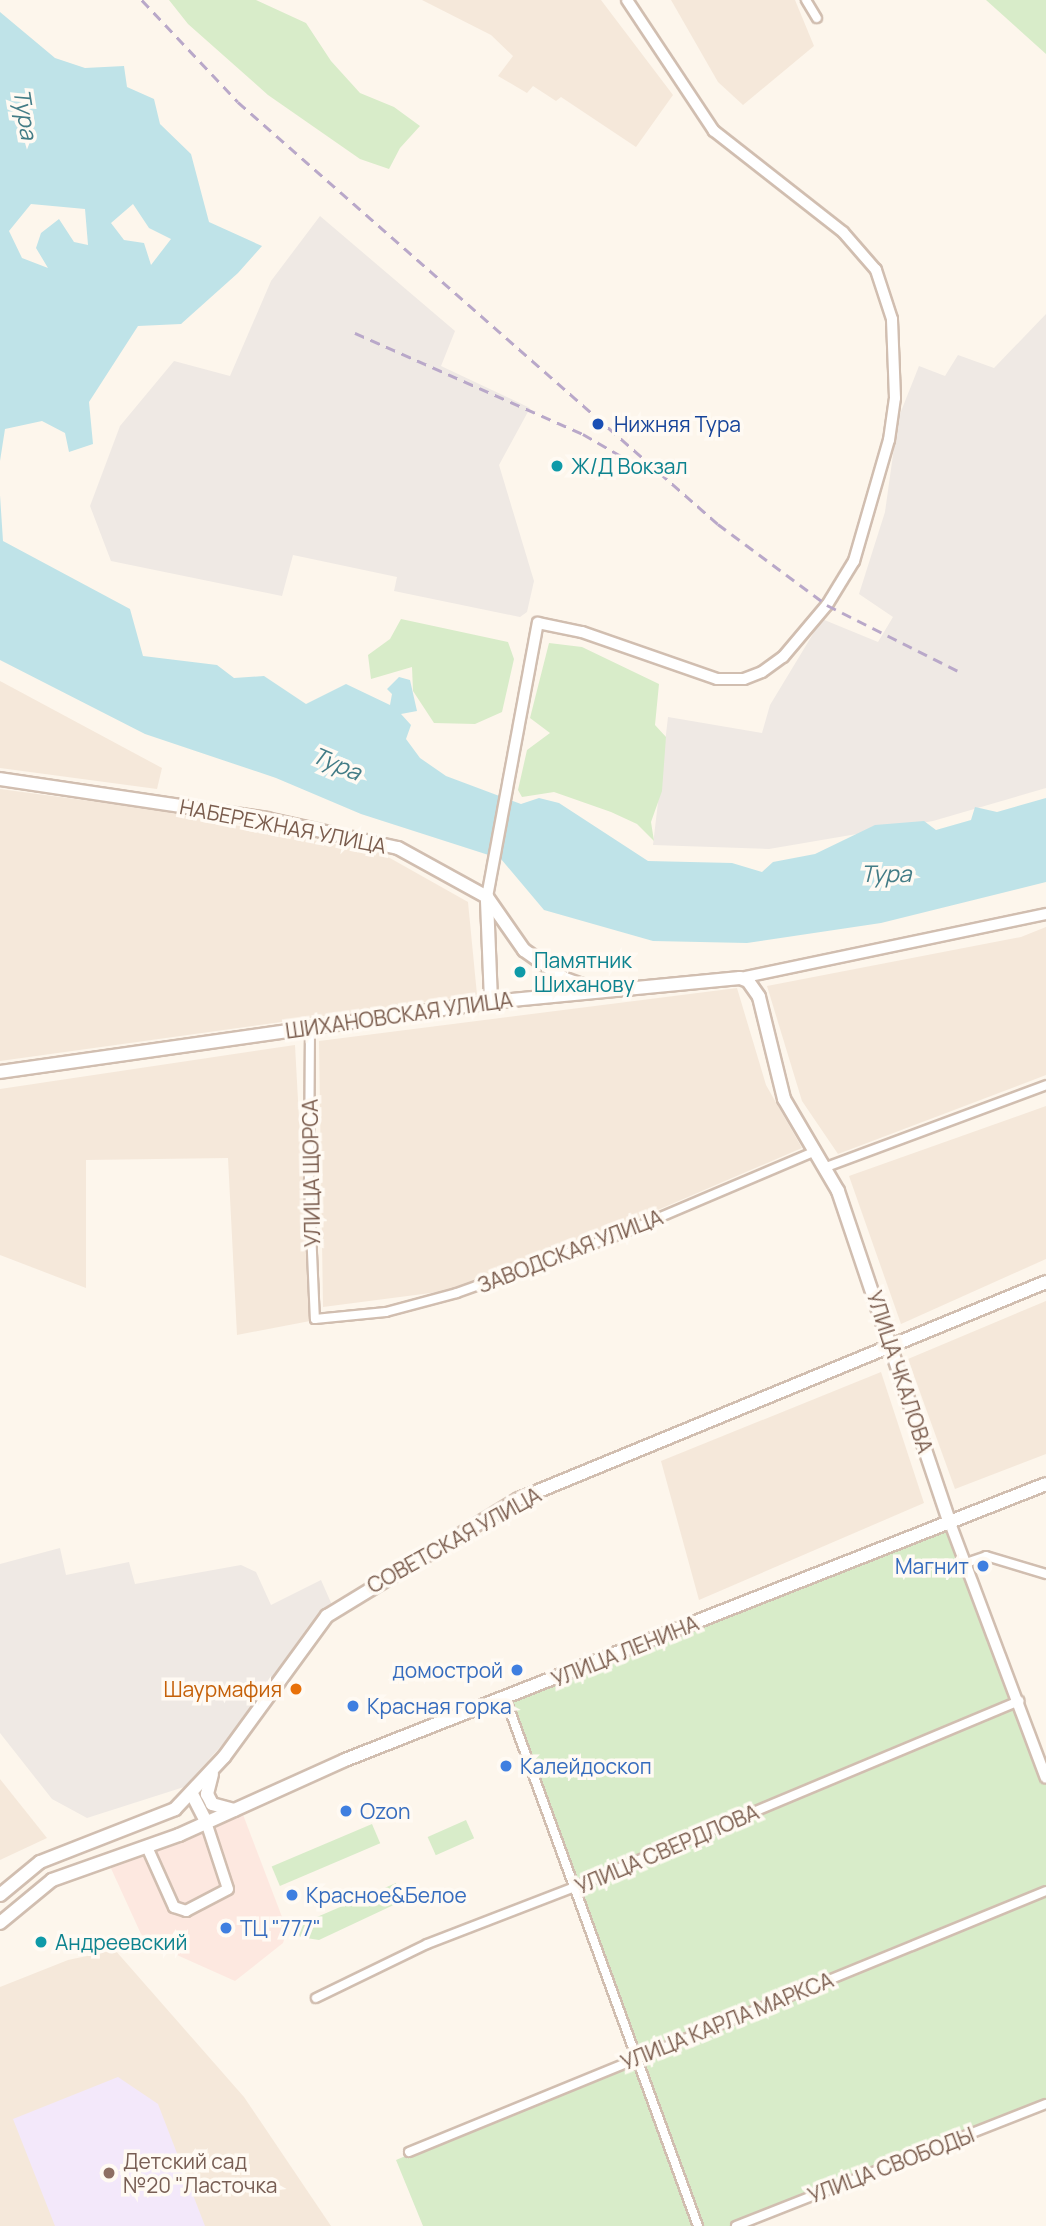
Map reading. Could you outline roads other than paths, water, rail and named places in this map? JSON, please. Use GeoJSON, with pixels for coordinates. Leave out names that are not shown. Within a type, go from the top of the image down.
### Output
{"type":"FeatureCollection","features":[{"type":"Feature","properties":{"kind":"main road","name":"НАБЕРЕЖНАЯ УЛИЦА"},"geometry":{"type":"LineString","coordinates":[[0,779],[152,800],[364,839],[431,863],[486,897],[524,950],[565,979],[600,991]]}},
{"type":"Feature","properties":{"kind":"main road"},"geometry":{"type":"LineString","coordinates":[[486,897],[491,1002]]}},
{"type":"Feature","properties":{"kind":"main road","name":"ШИХАНОВСКАЯ УЛИЦА"},"geometry":{"type":"LineString","coordinates":[[0,1072],[491,1002],[740,978]]}},
{"type":"Feature","properties":{"kind":"main road","name":"УЛИЦА ЧКАЛОВА"},"geometry":{"type":"LineString","coordinates":[[740,978],[751,983],[759,997],[779,1086],[826,1167],[950,1523]]}},
{"type":"Feature","properties":{"kind":"main road","name":"СОВЕТСКАЯ УЛИЦА"},"geometry":{"type":"LineString","coordinates":[[0,1895],[39,1863],[175,1809],[213,1770],[302,1645],[327,1616],[355,1596],[519,1499],[1046,1282]]}},
{"type":"Feature","properties":{"kind":"main road","name":"УЛИЦА ЛЕНИНА"},"geometry":{"type":"LineString","coordinates":[[51,1881],[147,1847],[345,1760],[506,1700],[1046,1484]]}},
{"type":"Feature","properties":{"kind":"main road"},"geometry":{"type":"LineString","coordinates":[[213,1770],[207,1794],[212,1804],[234,1810]]}},
{"type":"Feature","properties":{"kind":"main road"},"geometry":{"type":"LineString","coordinates":[[192,1794],[206,1822]]}},
{"type":"Feature","properties":{"kind":"main road"},"geometry":{"type":"LineString","coordinates":[[138,1824],[147,1847]]}},
{"type":"Feature","properties":{"kind":"main road"},"geometry":{"type":"LineString","coordinates":[[0,1923],[51,1881],[48,1870],[39,1863]]}},
{"type":"Feature","properties":{"kind":"street"},"geometry":{"type":"LineString","coordinates":[[486,897],[487,878],[538,623],[582,632],[697,674],[731,681],[762,672],[783,657],[827,605],[866,532],[889,440],[895,361],[885,292],[870,262],[843,232],[714,131],[627,0]]}},
{"type":"Feature","properties":{"kind":"street"},"geometry":{"type":"LineString","coordinates":[[806,0],[817,18]]}},
{"type":"Feature","properties":{"kind":"street","name":"ШИХАНОВСКАЯ УЛИЦА"},"geometry":{"type":"LineString","coordinates":[[740,978],[1046,914]]}},
{"type":"Feature","properties":{"kind":"street","name":"УЛИЦА ЩОРСА"},"geometry":{"type":"LineString","coordinates":[[310,1027],[314,1319]]}},
{"type":"Feature","properties":{"kind":"street"},"geometry":{"type":"LineString","coordinates":[[826,1167],[1046,1085]]}},
{"type":"Feature","properties":{"kind":"street","name":"ЗАВОДСКАЯ УЛИЦА"},"geometry":{"type":"LineString","coordinates":[[314,1319],[386,1312],[457,1293],[618,1235],[816,1151]]}},
{"type":"Feature","properties":{"kind":"street","name":"УЛИЦА ЧКАЛОВА"},"geometry":{"type":"LineString","coordinates":[[950,1523],[1046,1778]]}},
{"type":"Feature","properties":{"kind":"street"},"geometry":{"type":"LineString","coordinates":[[966,1563],[986,1556],[1045,1576]]}},
{"type":"Feature","properties":{"kind":"street"},"geometry":{"type":"LineString","coordinates":[[506,1700],[633,2059],[698,2226]]}},
{"type":"Feature","properties":{"kind":"street","name":"УЛИЦА СВЕРДЛОВА"},"geometry":{"type":"LineString","coordinates":[[316,1998],[427,1944],[572,1888],[1019,1701]]}},
{"type":"Feature","properties":{"kind":"street"},"geometry":{"type":"LineString","coordinates":[[147,1847],[174,1907],[186,1911],[228,1889],[206,1822]]}},
{"type":"Feature","properties":{"kind":"street","name":"УЛИЦА КАРЛА МАРКСА"},"geometry":{"type":"LineString","coordinates":[[408,2152],[1046,1891]]}},
{"type":"Feature","properties":{"kind":"street","name":"УЛИЦА СВОБОДЫ"},"geometry":{"type":"LineString","coordinates":[[736,2226],[1046,2104]]}},
{"type":"Feature","properties":{"kind":"water","name":"Тура"},"geometry":{"type":"Polygon","coordinates":[[[0,12],[55,58],[85,68],[124,66],[127,87],[154,99],[160,124],[191,154],[209,222],[262,246],[238,273],[181,324],[138,326],[89,402],[93,444],[69,452],[65,433],[42,421],[5,429],[0,461],[0,12]],[[31,204],[9,231],[22,258],[48,268],[36,248],[41,233],[59,219],[74,242],[88,245],[85,209],[31,204]],[[133,204],[111,223],[124,240],[144,243],[151,265],[171,239],[149,228],[133,204]]]}},
{"type":"Feature","properties":{"kind":"water","name":"Тура"},"geometry":{"type":"Polygon","coordinates":[[[0,495],[3,541],[130,609],[143,656],[217,665],[234,678],[264,676],[306,704],[346,684],[390,705],[392,694],[387,689],[399,677],[410,680],[417,711],[401,714],[411,725],[406,739],[420,758],[446,776],[521,804],[539,798],[559,803],[648,861],[732,863],[762,872],[773,862],[815,854],[875,825],[924,821],[936,830],[971,820],[975,807],[997,812],[1046,798],[1046,882],[881,923],[747,943],[653,941],[544,910],[501,859],[361,814],[276,778],[145,734],[0,660],[0,495]]]}},
{"type":"Feature","properties":{"kind":"railway"},"geometry":{"type":"LineString","coordinates":[[142,0],[238,102],[718,524],[827,605],[962,673]]}},
{"type":"Feature","properties":{"kind":"railway"},"geometry":{"type":"LineString","coordinates":[[355,333],[583,434],[635,464]]}},
{"type":"Feature","properties":{"kind":"place","name":"Нижняя Тура"},"geometry":{"type":"Point","coordinates":[598,424]}},
{"type":"Feature","properties":{"kind":"place","name":"Ж/Д Вокзал"},"geometry":{"type":"Point","coordinates":[557,466]}},
{"type":"Feature","properties":{"kind":"place","name":"Памятник Шиханову"},"geometry":{"type":"Point","coordinates":[520,972]}},
{"type":"Feature","properties":{"kind":"place","name":"Магнит"},"geometry":{"type":"Point","coordinates":[983,1566]}},
{"type":"Feature","properties":{"kind":"place","name":"домострой"},"geometry":{"type":"Point","coordinates":[517,1670]}},
{"type":"Feature","properties":{"kind":"place","name":"Шаурмафия"},"geometry":{"type":"Point","coordinates":[296,1689]}},
{"type":"Feature","properties":{"kind":"place","name":"Красная горка"},"geometry":{"type":"Point","coordinates":[353,1706]}},
{"type":"Feature","properties":{"kind":"place","name":"Калейдоскоп"},"geometry":{"type":"Point","coordinates":[506,1766]}},
{"type":"Feature","properties":{"kind":"place","name":"Ozon"},"geometry":{"type":"Point","coordinates":[346,1811]}},
{"type":"Feature","properties":{"kind":"place","name":"Красное&Белое"},"geometry":{"type":"Point","coordinates":[292,1895]}},
{"type":"Feature","properties":{"kind":"place","name":"ТЦ \"777\""},"geometry":{"type":"Point","coordinates":[226,1928]}},
{"type":"Feature","properties":{"kind":"place","name":"Андреевский"},"geometry":{"type":"Point","coordinates":[41,1942]}},
{"type":"Feature","properties":{"kind":"place","name":"Детский сад №20 \"Ласточка"},"geometry":{"type":"Point","coordinates":[109,2173]}}]}
